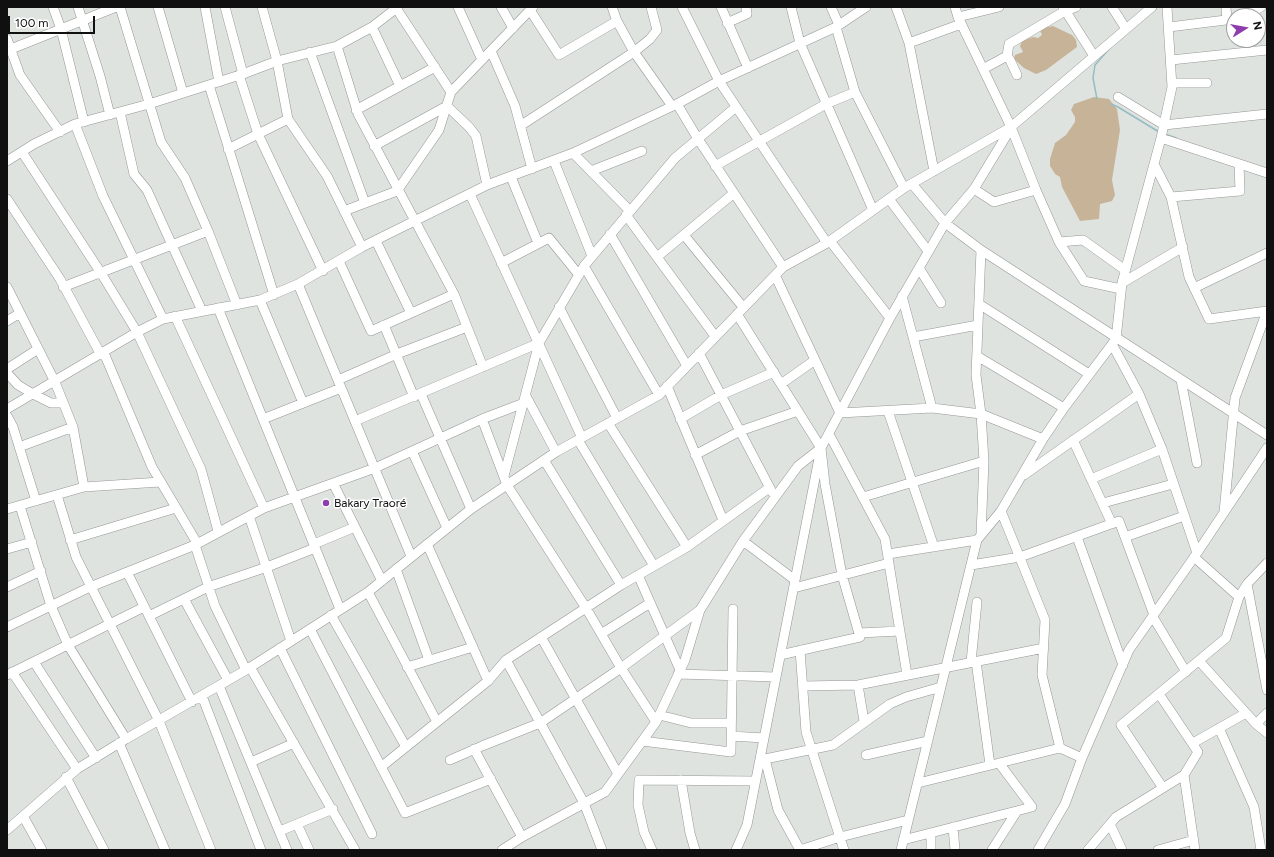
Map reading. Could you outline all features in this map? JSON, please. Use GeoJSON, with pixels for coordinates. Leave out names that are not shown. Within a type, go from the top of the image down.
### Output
{"type":"FeatureCollection","features":[{"type":"Feature","properties":{"kind":"street"},"geometry":{"type":"LineString","coordinates":[[52,7],[61,29],[80,123],[103,196],[163,319]]}},
{"type":"Feature","properties":{"kind":"street"},"geometry":{"type":"LineString","coordinates":[[78,7],[100,76],[110,115]]}},
{"type":"Feature","properties":{"kind":"street"},"geometry":{"type":"LineString","coordinates":[[11,49],[116,7]]}},
{"type":"Feature","properties":{"kind":"street"},"geometry":{"type":"LineString","coordinates":[[120,7],[161,142],[185,178],[208,231],[237,305]]}},
{"type":"Feature","properties":{"kind":"street"},"geometry":{"type":"LineString","coordinates":[[158,7],[183,94]]}},
{"type":"Feature","properties":{"kind":"street"},"geometry":{"type":"LineString","coordinates":[[205,7],[219,82]]}},
{"type":"Feature","properties":{"kind":"street"},"geometry":{"type":"LineString","coordinates":[[225,7],[241,74],[258,134],[323,271]]}},
{"type":"Feature","properties":{"kind":"street"},"geometry":{"type":"LineString","coordinates":[[262,7],[277,61],[288,119],[327,176],[362,247]]}},
{"type":"Feature","properties":{"kind":"street"},"geometry":{"type":"LineString","coordinates":[[458,7],[482,60]]}},
{"type":"Feature","properties":{"kind":"street"},"geometry":{"type":"LineString","coordinates":[[501,7],[513,28]]}},
{"type":"Feature","properties":{"kind":"street"},"geometry":{"type":"LineString","coordinates":[[612,7],[617,21],[634,52],[675,105],[783,267]]}},
{"type":"Feature","properties":{"kind":"street"},"geometry":{"type":"LineString","coordinates":[[520,126],[634,52],[655,34],[657,30],[651,7]]}},
{"type":"Feature","properties":{"kind":"street"},"geometry":{"type":"LineString","coordinates":[[682,7],[719,81],[736,108],[829,242],[890,318]]}},
{"type":"Feature","properties":{"kind":"street"},"geometry":{"type":"LineString","coordinates":[[722,7],[727,23],[748,68]]}},
{"type":"Feature","properties":{"kind":"street"},"geometry":{"type":"LineString","coordinates":[[727,23],[747,14],[746,7]]}},
{"type":"Feature","properties":{"kind":"street"},"geometry":{"type":"LineString","coordinates":[[791,7],[800,44],[873,210]]}},
{"type":"Feature","properties":{"kind":"street"},"geometry":{"type":"LineString","coordinates":[[831,7],[838,26],[855,92],[908,186],[945,223],[981,250],[1114,341],[1181,380],[1267,435]]}},
{"type":"Feature","properties":{"kind":"street"},"geometry":{"type":"LineString","coordinates":[[896,7],[909,43],[934,171]]}},
{"type":"Feature","properties":{"kind":"street"},"geometry":{"type":"LineString","coordinates":[[955,7],[959,21],[1011,126],[1036,190],[1059,242],[1084,281],[1121,286],[1183,247]]}},
{"type":"Feature","properties":{"kind":"street"},"geometry":{"type":"LineString","coordinates":[[909,43],[959,21],[998,7]]}},
{"type":"Feature","properties":{"kind":"street"},"geometry":{"type":"LineString","coordinates":[[983,69],[1007,56],[1010,44],[1064,9],[1076,7]]}},
{"type":"Feature","properties":{"kind":"street"},"geometry":{"type":"LineString","coordinates":[[1112,7],[1126,29]]}},
{"type":"Feature","properties":{"kind":"street"},"geometry":{"type":"LineString","coordinates":[[7,830],[77,769],[219,686],[292,641],[368,592],[471,509],[544,460],[659,395],[783,267],[829,242],[908,186],[1011,126],[1152,7]]}},
{"type":"Feature","properties":{"kind":"street"},"geometry":{"type":"LineString","coordinates":[[794,584],[842,575],[888,558],[979,538],[1001,511],[1043,439],[1064,408],[1114,341],[1121,286],[1161,138],[1172,83],[1167,7]]}},
{"type":"Feature","properties":{"kind":"street"},"geometry":{"type":"LineString","coordinates":[[7,161],[60,132],[80,123],[183,94],[277,61],[337,46],[372,27],[397,8],[452,92]]}},
{"type":"Feature","properties":{"kind":"street"},"geometry":{"type":"LineString","coordinates":[[7,409],[55,382],[137,332],[163,319],[237,305],[274,295],[323,271],[362,247],[414,223],[487,185],[573,154],[675,105],[719,81],[838,26],[862,8]]}},
{"type":"Feature","properties":{"kind":"street"},"geometry":{"type":"LineString","coordinates":[[344,211],[398,191],[439,130],[452,92],[531,9],[559,55],[617,21]]}},
{"type":"Feature","properties":{"kind":"street"},"geometry":{"type":"LineString","coordinates":[[1064,9],[1094,56]]}},
{"type":"Feature","properties":{"kind":"street"},"geometry":{"type":"LineString","coordinates":[[1169,27],[1226,20]]}},
{"type":"Feature","properties":{"kind":"street"},"geometry":{"type":"LineString","coordinates":[[372,27],[400,86]]}},
{"type":"Feature","properties":{"kind":"street"},"geometry":{"type":"LineString","coordinates":[[7,39],[20,75],[60,132]]}},
{"type":"Feature","properties":{"kind":"street"},"geometry":{"type":"LineString","coordinates":[[337,46],[356,110],[414,223],[454,294],[483,367]]}},
{"type":"Feature","properties":{"kind":"street"},"geometry":{"type":"LineString","coordinates":[[1171,60],[1267,50]]}},
{"type":"Feature","properties":{"kind":"street"},"geometry":{"type":"LineString","coordinates":[[491,51],[515,106],[532,169]]}},
{"type":"Feature","properties":{"kind":"street"},"geometry":{"type":"LineString","coordinates":[[310,52],[365,203]]}},
{"type":"Feature","properties":{"kind":"street"},"geometry":{"type":"LineString","coordinates":[[1007,56],[1017,75]]}},
{"type":"Feature","properties":{"kind":"street"},"geometry":{"type":"LineString","coordinates":[[356,110],[435,67]]}},
{"type":"Feature","properties":{"kind":"street"},"geometry":{"type":"LineString","coordinates":[[1172,83],[1207,83]]}},
{"type":"Feature","properties":{"kind":"street"},"geometry":{"type":"LineString","coordinates":[[209,85],[274,295]]}},
{"type":"Feature","properties":{"kind":"street"},"geometry":{"type":"LineString","coordinates":[[715,166],[826,104],[855,92]]}},
{"type":"Feature","properties":{"kind":"street"},"geometry":{"type":"LineString","coordinates":[[1118,97],[1164,124],[1267,114]]}},
{"type":"Feature","properties":{"kind":"street"},"geometry":{"type":"LineString","coordinates":[[374,146],[447,106]]}},
{"type":"Feature","properties":{"kind":"street"},"geometry":{"type":"LineString","coordinates":[[447,106],[469,127],[476,136],[487,185]]}},
{"type":"Feature","properties":{"kind":"street"},"geometry":{"type":"LineString","coordinates":[[504,476],[539,344],[578,275],[610,234],[675,158],[736,108]]}},
{"type":"Feature","properties":{"kind":"street"},"geometry":{"type":"LineString","coordinates":[[120,112],[134,174],[147,190],[202,311]]}},
{"type":"Feature","properties":{"kind":"street"},"geometry":{"type":"LineString","coordinates":[[228,149],[288,119]]}},
{"type":"Feature","properties":{"kind":"street"},"geometry":{"type":"LineString","coordinates":[[736,850],[747,825],[762,759],[764,738],[821,448],[890,318],[928,251],[945,223],[974,189],[1011,126]]}},
{"type":"Feature","properties":{"kind":"street"},"geometry":{"type":"LineString","coordinates":[[1161,138],[1267,173]]}},
{"type":"Feature","properties":{"kind":"street"},"geometry":{"type":"LineString","coordinates":[[591,171],[642,151]]}},
{"type":"Feature","properties":{"kind":"street"},"geometry":{"type":"LineString","coordinates":[[22,152],[101,273],[137,332],[201,469],[218,531]]}},
{"type":"Feature","properties":{"kind":"street"},"geometry":{"type":"LineString","coordinates":[[573,154],[591,171],[628,213],[657,257],[715,336]]}},
{"type":"Feature","properties":{"kind":"street"},"geometry":{"type":"LineString","coordinates":[[554,161],[592,256]]}},
{"type":"Feature","properties":{"kind":"street"},"geometry":{"type":"LineString","coordinates":[[1154,164],[1171,197],[1189,277],[1210,319],[1267,311],[1263,332],[1235,398],[1224,513]]}},
{"type":"Feature","properties":{"kind":"street"},"geometry":{"type":"LineString","coordinates":[[1171,197],[1240,191],[1239,164]]}},
{"type":"Feature","properties":{"kind":"street"},"geometry":{"type":"LineString","coordinates":[[511,177],[538,243]]}},
{"type":"Feature","properties":{"kind":"street"},"geometry":{"type":"LineString","coordinates":[[974,189],[994,202],[1036,190]]}},
{"type":"Feature","properties":{"kind":"street"},"geometry":{"type":"LineString","coordinates":[[470,194],[539,344],[580,439],[654,566]]}},
{"type":"Feature","properties":{"kind":"street"},"geometry":{"type":"LineString","coordinates":[[657,257],[734,194]]}},
{"type":"Feature","properties":{"kind":"street"},"geometry":{"type":"LineString","coordinates":[[7,199],[64,287],[102,354],[152,467],[196,544],[214,606],[248,668],[333,809],[355,850]]}},
{"type":"Feature","properties":{"kind":"street"},"geometry":{"type":"LineString","coordinates":[[889,199],[928,251]]}},
{"type":"Feature","properties":{"kind":"street"},"geometry":{"type":"LineString","coordinates":[[64,287],[208,231]]}},
{"type":"Feature","properties":{"kind":"street"},"geometry":{"type":"LineString","coordinates":[[610,234],[687,366]]}},
{"type":"Feature","properties":{"kind":"street"},"geometry":{"type":"LineString","coordinates":[[684,235],[740,311],[781,384],[821,448],[842,575],[860,637],[780,655]]}},
{"type":"Feature","properties":{"kind":"street"},"geometry":{"type":"LineString","coordinates":[[501,263],[549,238],[578,275]]}},
{"type":"Feature","properties":{"kind":"street"},"geometry":{"type":"LineString","coordinates":[[1059,242],[1083,240],[1125,270]]}},
{"type":"Feature","properties":{"kind":"street"},"geometry":{"type":"LineString","coordinates":[[376,241],[411,313]]}},
{"type":"Feature","properties":{"kind":"street"},"geometry":{"type":"LineString","coordinates":[[901,850],[971,565],[979,538],[984,462],[982,414],[976,375],[981,250]]}},
{"type":"Feature","properties":{"kind":"street"},"geometry":{"type":"LineString","coordinates":[[1194,288],[1267,253]]}},
{"type":"Feature","properties":{"kind":"street"},"geometry":{"type":"LineString","coordinates":[[339,261],[371,330],[454,294]]}},
{"type":"Feature","properties":{"kind":"street"},"geometry":{"type":"LineString","coordinates":[[584,266],[659,395]]}},
{"type":"Feature","properties":{"kind":"street"},"geometry":{"type":"LineString","coordinates":[[919,268],[941,303]]}},
{"type":"Feature","properties":{"kind":"street"},"geometry":{"type":"LineString","coordinates":[[775,275],[840,413]]}},
{"type":"Feature","properties":{"kind":"street"},"geometry":{"type":"LineString","coordinates":[[298,284],[411,556]]}},
{"type":"Feature","properties":{"kind":"street"},"geometry":{"type":"LineString","coordinates":[[7,287],[55,382],[73,427],[84,488]]}},
{"type":"Feature","properties":{"kind":"street"},"geometry":{"type":"LineString","coordinates":[[902,296],[932,408]]}},
{"type":"Feature","properties":{"kind":"street"},"geometry":{"type":"LineString","coordinates":[[260,300],[303,403]]}},
{"type":"Feature","properties":{"kind":"street"},"geometry":{"type":"LineString","coordinates":[[979,304],[1089,374]]}},
{"type":"Feature","properties":{"kind":"street"},"geometry":{"type":"LineString","coordinates":[[559,307],[617,418]]}},
{"type":"Feature","properties":{"kind":"street"},"geometry":{"type":"LineString","coordinates":[[218,308],[340,609]]}},
{"type":"Feature","properties":{"kind":"street"},"geometry":{"type":"LineString","coordinates":[[7,321],[20,313]]}},
{"type":"Feature","properties":{"kind":"street"},"geometry":{"type":"LineString","coordinates":[[175,316],[264,508]]}},
{"type":"Feature","properties":{"kind":"street"},"geometry":{"type":"LineString","coordinates":[[384,325],[396,354],[440,438],[471,509]]}},
{"type":"Feature","properties":{"kind":"street"},"geometry":{"type":"LineString","coordinates":[[913,336],[978,325]]}},
{"type":"Feature","properties":{"kind":"street"},"geometry":{"type":"LineString","coordinates":[[263,419],[303,403],[396,354],[467,327]]}},
{"type":"Feature","properties":{"kind":"street"},"geometry":{"type":"LineString","coordinates":[[1114,341],[1139,394],[1162,449],[1196,555],[1239,597]]}},
{"type":"Feature","properties":{"kind":"street"},"geometry":{"type":"LineString","coordinates":[[355,421],[539,344]]}},
{"type":"Feature","properties":{"kind":"street"},"geometry":{"type":"LineString","coordinates":[[7,369],[38,349]]}},
{"type":"Feature","properties":{"kind":"street"},"geometry":{"type":"LineString","coordinates":[[699,353],[774,498]]}},
{"type":"Feature","properties":{"kind":"street"},"geometry":{"type":"LineString","coordinates":[[977,356],[1064,408]]}},
{"type":"Feature","properties":{"kind":"street"},"geometry":{"type":"LineString","coordinates":[[781,384],[815,360]]}},
{"type":"Feature","properties":{"kind":"street"},"geometry":{"type":"LineString","coordinates":[[680,419],[720,395],[774,372]]}},
{"type":"Feature","properties":{"kind":"street"},"geometry":{"type":"LineString","coordinates":[[7,373],[18,385],[33,394],[50,403],[63,403]]}},
{"type":"Feature","properties":{"kind":"street"},"geometry":{"type":"LineString","coordinates":[[1181,380],[1197,463]]}},
{"type":"Feature","properties":{"kind":"street"},"geometry":{"type":"LineString","coordinates":[[667,386],[723,520]]}},
{"type":"Feature","properties":{"kind":"street"},"geometry":{"type":"LineString","coordinates":[[1021,476],[1139,394]]}},
{"type":"Feature","properties":{"kind":"street"},"geometry":{"type":"LineString","coordinates":[[7,627],[90,587],[196,544],[264,508],[375,468],[525,399]]}},
{"type":"Feature","properties":{"kind":"street"},"geometry":{"type":"LineString","coordinates":[[525,399],[556,452]]}},
{"type":"Feature","properties":{"kind":"street"},"geometry":{"type":"LineString","coordinates":[[840,413],[932,408],[982,414],[1043,439]]}},
{"type":"Feature","properties":{"kind":"street"},"geometry":{"type":"LineString","coordinates":[[695,454],[740,431],[798,411]]}},
{"type":"Feature","properties":{"kind":"street"},"geometry":{"type":"LineString","coordinates":[[888,411],[934,547]]}},
{"type":"Feature","properties":{"kind":"street"},"geometry":{"type":"LineString","coordinates":[[7,416],[19,447],[36,501]]}},
{"type":"Feature","properties":{"kind":"street"},"geometry":{"type":"LineString","coordinates":[[482,419],[507,485],[586,608],[621,668],[658,719],[691,723],[732,723]]}},
{"type":"Feature","properties":{"kind":"street"},"geometry":{"type":"LineString","coordinates":[[608,423],[687,547]]}},
{"type":"Feature","properties":{"kind":"street"},"geometry":{"type":"LineString","coordinates":[[19,447],[73,427]]}},
{"type":"Feature","properties":{"kind":"street"},"geometry":{"type":"LineString","coordinates":[[829,434],[885,539],[907,675]]}},
{"type":"Feature","properties":{"kind":"street"},"geometry":{"type":"LineString","coordinates":[[1073,440],[1112,524]]}},
{"type":"Feature","properties":{"kind":"street"},"geometry":{"type":"LineString","coordinates":[[502,850],[515,846],[522,837],[605,792],[658,719],[679,672],[700,610],[743,540],[798,466],[821,448]]}},
{"type":"Feature","properties":{"kind":"street"},"geometry":{"type":"LineString","coordinates":[[1038,850],[1065,804],[1082,758],[1129,650],[1196,555],[1267,448]]}},
{"type":"Feature","properties":{"kind":"street"},"geometry":{"type":"LineString","coordinates":[[1091,479],[1162,449]]}},
{"type":"Feature","properties":{"kind":"street"},"geometry":{"type":"LineString","coordinates":[[412,451],[447,528]]}},
{"type":"Feature","properties":{"kind":"street"},"geometry":{"type":"LineString","coordinates":[[544,460],[621,585]]}},
{"type":"Feature","properties":{"kind":"street"},"geometry":{"type":"LineString","coordinates":[[863,497],[984,462]]}},
{"type":"Feature","properties":{"kind":"street"},"geometry":{"type":"LineString","coordinates":[[7,509],[84,488],[160,482]]}},
{"type":"Feature","properties":{"kind":"street"},"geometry":{"type":"LineString","coordinates":[[333,483],[382,581]]}},
{"type":"Feature","properties":{"kind":"street"},"geometry":{"type":"LineString","coordinates":[[1103,503],[1173,484]]}},
{"type":"Feature","properties":{"kind":"street"},"geometry":{"type":"LineString","coordinates":[[381,767],[488,681],[506,660],[621,585],[687,547],[769,488]]}},
{"type":"Feature","properties":{"kind":"street"},"geometry":{"type":"LineString","coordinates":[[57,495],[76,557],[159,721],[211,850]]}},
{"type":"Feature","properties":{"kind":"street"},"geometry":{"type":"LineString","coordinates":[[20,506],[51,606],[68,645],[123,741],[165,850]]}},
{"type":"Feature","properties":{"kind":"street"},"geometry":{"type":"LineString","coordinates":[[70,540],[176,508]]}},
{"type":"Feature","properties":{"kind":"street"},"geometry":{"type":"LineString","coordinates":[[1001,511],[1045,620],[1042,675],[1060,748]]}},
{"type":"Feature","properties":{"kind":"street"},"geometry":{"type":"LineString","coordinates":[[249,516],[292,641]]}},
{"type":"Feature","properties":{"kind":"street"},"geometry":{"type":"LineString","coordinates":[[1125,537],[1184,516]]}},
{"type":"Feature","properties":{"kind":"street"},"geometry":{"type":"LineString","coordinates":[[971,565],[1020,557],[1119,521],[1154,616],[1186,672]]}},
{"type":"Feature","properties":{"kind":"street"},"geometry":{"type":"LineString","coordinates":[[149,616],[208,587],[267,567],[355,527]]}},
{"type":"Feature","properties":{"kind":"street"},"geometry":{"type":"LineString","coordinates":[[1077,537],[1123,665]]}},
{"type":"Feature","properties":{"kind":"street"},"geometry":{"type":"LineString","coordinates":[[743,540],[794,584]]}},
{"type":"Feature","properties":{"kind":"street"},"geometry":{"type":"LineString","coordinates":[[7,549],[32,542]]}},
{"type":"Feature","properties":{"kind":"street"},"geometry":{"type":"LineString","coordinates":[[426,544],[488,681]]}},
{"type":"Feature","properties":{"kind":"street"},"geometry":{"type":"LineString","coordinates":[[1163,788],[1121,725],[1200,662],[1226,638],[1239,597],[1247,584],[1267,563]]}},
{"type":"Feature","properties":{"kind":"street"},"geometry":{"type":"LineString","coordinates":[[396,569],[429,660]]}},
{"type":"Feature","properties":{"kind":"street"},"geometry":{"type":"LineString","coordinates":[[7,587],[41,572]]}},
{"type":"Feature","properties":{"kind":"street"},"geometry":{"type":"LineString","coordinates":[[127,572],[192,702]]}},
{"type":"Feature","properties":{"kind":"street"},"geometry":{"type":"LineString","coordinates":[[638,575],[665,635],[679,672]]}},
{"type":"Feature","properties":{"kind":"street"},"geometry":{"type":"LineString","coordinates":[[1247,584],[1267,690]]}},
{"type":"Feature","properties":{"kind":"street"},"geometry":{"type":"LineString","coordinates":[[368,592],[437,722]]}},
{"type":"Feature","properties":{"kind":"street"},"geometry":{"type":"LineString","coordinates":[[184,599],[228,680]]}},
{"type":"Feature","properties":{"kind":"street"},"geometry":{"type":"LineString","coordinates":[[903,840],[1032,807],[995,764],[973,661],[977,602]]}},
{"type":"Feature","properties":{"kind":"street"},"geometry":{"type":"LineString","coordinates":[[601,634],[650,603]]}},
{"type":"Feature","properties":{"kind":"street"},"geometry":{"type":"LineString","coordinates":[[77,769],[10,674],[144,607]]}},
{"type":"Feature","properties":{"kind":"street"},"geometry":{"type":"LineString","coordinates":[[642,741],[731,752],[733,609]]}},
{"type":"Feature","properties":{"kind":"street"},"geometry":{"type":"LineString","coordinates":[[450,760],[540,723],[621,668],[700,610]]}},
{"type":"Feature","properties":{"kind":"street"},"geometry":{"type":"LineString","coordinates":[[331,615],[406,747]]}},
{"type":"Feature","properties":{"kind":"street"},"geometry":{"type":"LineString","coordinates":[[310,629],[405,813],[491,779]]}},
{"type":"Feature","properties":{"kind":"street"},"geometry":{"type":"LineString","coordinates":[[859,633],[900,631]]}},
{"type":"Feature","properties":{"kind":"street"},"geometry":{"type":"LineString","coordinates":[[541,637],[618,774]]}},
{"type":"Feature","properties":{"kind":"street"},"geometry":{"type":"LineString","coordinates":[[408,666],[473,647]]}},
{"type":"Feature","properties":{"kind":"street"},"geometry":{"type":"LineString","coordinates":[[280,648],[372,834]]}},
{"type":"Feature","properties":{"kind":"street"},"geometry":{"type":"LineString","coordinates":[[803,686],[858,685],[1044,648]]}},
{"type":"Feature","properties":{"kind":"street"},"geometry":{"type":"LineString","coordinates":[[800,650],[806,732],[844,850]]}},
{"type":"Feature","properties":{"kind":"street"},"geometry":{"type":"LineString","coordinates":[[506,660],[584,803],[602,850]]}},
{"type":"Feature","properties":{"kind":"street"},"geometry":{"type":"LineString","coordinates":[[34,662],[96,758]]}},
{"type":"Feature","properties":{"kind":"street"},"geometry":{"type":"LineString","coordinates":[[1200,662],[1256,724],[1267,733]]}},
{"type":"Feature","properties":{"kind":"street"},"geometry":{"type":"LineString","coordinates":[[679,672],[776,678]]}},
{"type":"Feature","properties":{"kind":"street"},"geometry":{"type":"LineString","coordinates":[[858,685],[864,721]]}},
{"type":"Feature","properties":{"kind":"street"},"geometry":{"type":"LineString","coordinates":[[219,686],[287,850]]}},
{"type":"Feature","properties":{"kind":"street"},"geometry":{"type":"LineString","coordinates":[[762,759],[832,745],[890,704],[906,697],[941,687]]}},
{"type":"Feature","properties":{"kind":"street"},"geometry":{"type":"LineString","coordinates":[[1090,849],[1116,817],[1184,775],[1198,752],[1159,694]]}},
{"type":"Feature","properties":{"kind":"street"},"geometry":{"type":"LineString","coordinates":[[202,696],[261,850]]}},
{"type":"Feature","properties":{"kind":"street"},"geometry":{"type":"LineString","coordinates":[[1192,743],[1246,713]]}},
{"type":"Feature","properties":{"kind":"street"},"geometry":{"type":"LineString","coordinates":[[1256,724],[1267,713]]}},
{"type":"Feature","properties":{"kind":"street"},"geometry":{"type":"LineString","coordinates":[[1219,728],[1254,807],[1261,850]]}},
{"type":"Feature","properties":{"kind":"street"},"geometry":{"type":"LineString","coordinates":[[731,736],[764,738]]}},
{"type":"Feature","properties":{"kind":"street"},"geometry":{"type":"LineString","coordinates":[[866,756],[928,741]]}},
{"type":"Feature","properties":{"kind":"street"},"geometry":{"type":"LineString","coordinates":[[251,762],[294,743]]}},
{"type":"Feature","properties":{"kind":"street"},"geometry":{"type":"LineString","coordinates":[[918,783],[1060,748],[1082,758]]}},
{"type":"Feature","properties":{"kind":"street"},"geometry":{"type":"LineString","coordinates":[[474,749],[522,837]]}},
{"type":"Feature","properties":{"kind":"street"},"geometry":{"type":"LineString","coordinates":[[762,759],[778,810],[800,850],[840,837],[908,820]]}},
{"type":"Feature","properties":{"kind":"street"},"geometry":{"type":"LineString","coordinates":[[1184,775],[1195,850]]}},
{"type":"Feature","properties":{"kind":"street"},"geometry":{"type":"LineString","coordinates":[[66,777],[104,850]]}},
{"type":"Feature","properties":{"kind":"street"},"geometry":{"type":"LineString","coordinates":[[652,850],[644,832],[638,805],[639,780],[756,781]]}},
{"type":"Feature","properties":{"kind":"street"},"geometry":{"type":"LineString","coordinates":[[681,780],[690,833],[695,850]]}},
{"type":"Feature","properties":{"kind":"street"},"geometry":{"type":"LineString","coordinates":[[280,831],[333,809]]}},
{"type":"Feature","properties":{"kind":"street"},"geometry":{"type":"LineString","coordinates":[[992,850],[1018,811]]}},
{"type":"Feature","properties":{"kind":"street"},"geometry":{"type":"LineString","coordinates":[[23,816],[42,850]]}},
{"type":"Feature","properties":{"kind":"street"},"geometry":{"type":"LineString","coordinates":[[297,824],[309,850]]}},
{"type":"Feature","properties":{"kind":"street"},"geometry":{"type":"LineString","coordinates":[[1110,824],[1122,850]]}},
{"type":"Feature","properties":{"kind":"street"},"geometry":{"type":"LineString","coordinates":[[953,827],[955,850]]}},
{"type":"Feature","properties":{"kind":"street"},"geometry":{"type":"LineString","coordinates":[[931,833],[931,850]]}},
{"type":"Feature","properties":{"kind":"street"},"geometry":{"type":"LineString","coordinates":[[1158,850],[1194,840]]}},
{"type":"Feature","properties":{"kind":"shaded area"},"geometry":{"type":"Polygon","coordinates":[[[1053,26],[1072,35],[1076,40],[1077,47],[1046,70],[1036,74],[1024,68],[1014,59],[1015,55],[1023,52],[1020,46],[1022,41],[1033,37],[1038,38],[1042,35],[1040,30],[1042,28],[1053,26]]]}},
{"type":"Feature","properties":{"kind":"shaded area"},"geometry":{"type":"Polygon","coordinates":[[[1094,97],[1109,99],[1117,109],[1120,130],[1112,180],[1115,195],[1112,201],[1100,204],[1099,219],[1080,221],[1062,187],[1060,177],[1055,174],[1050,166],[1050,159],[1055,143],[1066,135],[1075,122],[1075,117],[1071,110],[1074,104],[1094,97]]]}},
{"type":"Feature","properties":{"kind":"waterway"},"geometry":{"type":"LineString","coordinates":[[1097,99],[1093,78],[1095,65],[1109,49]]}},
{"type":"Feature","properties":{"kind":"waterway"},"geometry":{"type":"LineString","coordinates":[[1111,104],[1159,132]]}},
{"type":"Feature","properties":{"kind":"waterway"},"geometry":{"type":"LineString","coordinates":[[1165,134],[1176,138]]}},
{"type":"Feature","properties":{"kind":"place","name":"Bakary Traoré"},"geometry":{"type":"Point","coordinates":[326,503]}}]}
